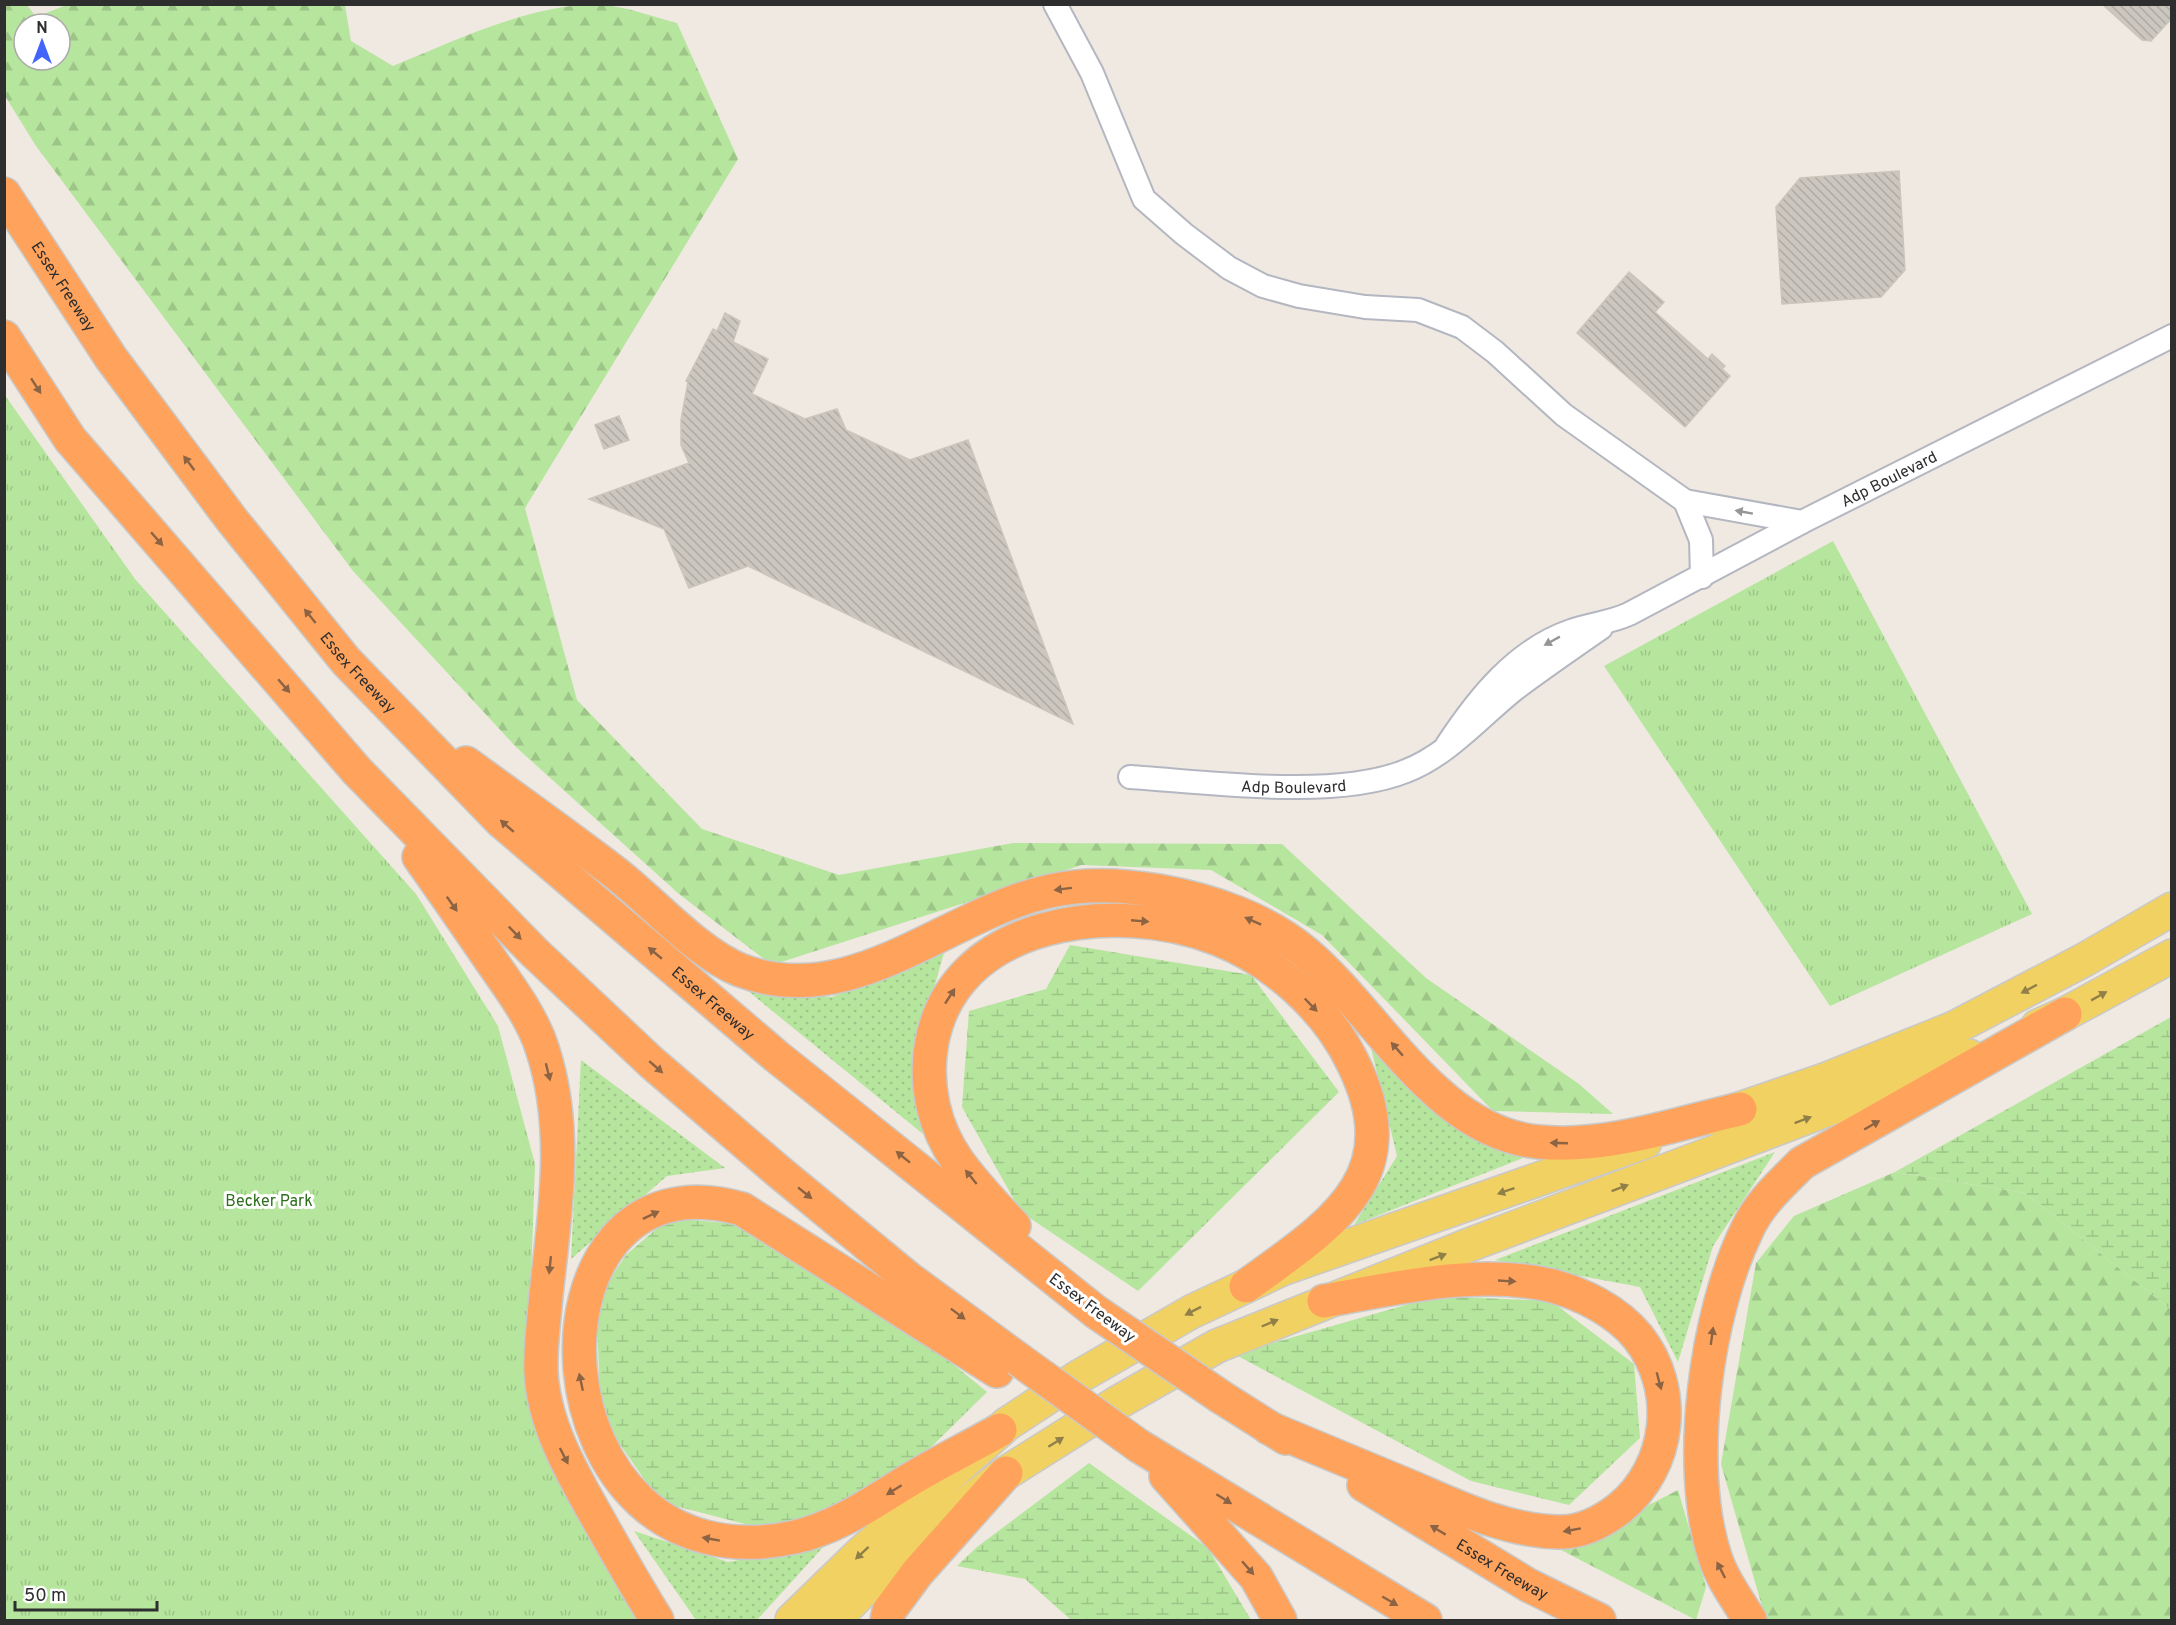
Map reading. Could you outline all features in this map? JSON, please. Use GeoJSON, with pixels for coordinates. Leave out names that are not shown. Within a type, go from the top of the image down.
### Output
{"type":"FeatureCollection","features":[{"type":"Feature","properties":{"kind":"highway","name":"Essex Freeway"},"geometry":{"type":"LineString","coordinates":[[4,194],[111,358],[232,520],[346,661],[510,829],[776,1056],[1096,1312],[1269,1428],[1528,1585],[1599,1620]]}},
{"type":"Feature","properties":{"kind":"highway"},"geometry":{"type":"LineString","coordinates":[[4,337],[70,439],[357,771],[534,952],[651,1062],[908,1278],[1007,1365]]}},
{"type":"Feature","properties":{"kind":"highway"},"geometry":{"type":"LineString","coordinates":[[390,707],[615,872],[709,952],[737,969],[789,982],[840,977],[870,967],[1012,903],[1050,890],[1087,886],[1158,890],[1207,901],[1277,932],[1305,952],[1351,996],[1419,1074],[1460,1113],[1494,1132],[1535,1142],[1578,1144],[1740,1109]]}},
{"type":"Feature","properties":{"kind":"highway"},"geometry":{"type":"LineString","coordinates":[[357,771],[500,973],[525,1013],[542,1047],[554,1095],[559,1177],[542,1340],[541,1372],[547,1410],[559,1445],[577,1481],[657,1620]]}},
{"type":"Feature","properties":{"kind":"highway"},"geometry":{"type":"LineString","coordinates":[[1096,1312],[995,1206],[956,1158],[937,1120],[930,1094],[928,1066],[933,1035],[946,1000],[965,975],[980,962],[1017,938],[1053,927],[1094,919],[1139,921],[1182,927],[1219,939],[1256,958],[1291,984],[1320,1015],[1343,1044],[1362,1080],[1373,1112],[1373,1148],[1362,1182],[1347,1204],[1308,1240],[1246,1286]]}},
{"type":"Feature","properties":{"kind":"highway"},"geometry":{"type":"LineString","coordinates":[[1750,1620],[1715,1557],[1701,1469],[1702,1427],[1713,1326],[1727,1278],[1747,1228],[1767,1197],[1802,1163],[2066,1014]]}},
{"type":"Feature","properties":{"kind":"highway"},"geometry":{"type":"LineString","coordinates":[[1000,1431],[917,1475],[855,1514],[825,1528],[796,1537],[770,1541],[742,1542],[700,1537],[651,1511],[611,1464],[600,1445],[586,1410],[578,1371],[578,1344],[590,1285],[603,1254],[616,1236],[655,1212],[674,1206],[723,1204],[742,1209],[1007,1365],[1075,1402],[1139,1446],[1425,1620]]}},
{"type":"Feature","properties":{"kind":"highway"},"geometry":{"type":"LineString","coordinates":[[1269,1428],[1469,1512],[1514,1525],[1559,1532],[1594,1525],[1614,1513],[1630,1499],[1658,1457],[1664,1425],[1661,1387],[1655,1365],[1638,1337],[1593,1302],[1548,1285],[1473,1280],[1406,1287],[1324,1301]]}},
{"type":"Feature","properties":{"kind":"highway"},"geometry":{"type":"LineString","coordinates":[[1139,1446],[1256,1577],[1280,1620]]}},
{"type":"Feature","properties":{"kind":"highway"},"geometry":{"type":"LineString","coordinates":[[887,1620],[889,1611],[917,1573],[1006,1473]]}},
{"type":"Feature","properties":{"kind":"main road"},"geometry":{"type":"LineString","coordinates":[[792,1620],[860,1554],[1000,1431],[1080,1376],[1191,1312],[1282,1269],[1827,1079],[1954,1028],[2084,960],[2172,909]]}},
{"type":"Feature","properties":{"kind":"main road"},"geometry":{"type":"LineString","coordinates":[[834,1620],[890,1563],[1006,1473],[1117,1403],[1217,1346],[1324,1301],[1941,1068],[2066,1014],[2172,956]]}},
{"type":"Feature","properties":{"kind":"street"},"geometry":{"type":"LineString","coordinates":[[1055,4],[1092,74],[1144,199],[1184,234],[1229,268],[1263,286],[1299,296],[1365,307],[1418,310],[1462,327],[1495,352],[1564,415],[1685,501],[1802,522]]}},
{"type":"Feature","properties":{"kind":"street","name":"Adp Boulevard"},"geometry":{"type":"LineString","coordinates":[[1447,745],[1469,711],[1499,677],[1526,655],[1571,631],[1608,623],[1702,577],[1802,522],[2172,336]]}},
{"type":"Feature","properties":{"kind":"street"},"geometry":{"type":"LineString","coordinates":[[1685,501],[1701,540],[1702,577]]}},
{"type":"Feature","properties":{"kind":"street","name":"Adp Boulevard"},"geometry":{"type":"LineString","coordinates":[[1130,777],[1316,786],[1364,783],[1407,771],[1447,745],[1472,736],[1598,643],[1608,623]]}},
{"type":"Feature","properties":{"kind":"green space"},"geometry":{"type":"Polygon","coordinates":[[[69,4],[345,5],[351,41],[393,66],[495,25],[550,9],[576,5],[610,6],[677,23],[738,159],[525,508],[577,700],[702,829],[839,875],[1013,843],[1282,844],[1426,978],[1579,1084],[1613,1114],[1493,1111],[1322,935],[1211,870],[1082,865],[772,965],[679,894],[517,748],[353,571],[36,146],[5,96],[5,5],[27,5],[32,12],[12,12],[12,72],[72,72],[72,12],[49,12],[69,4]]]}},
{"type":"Feature","properties":{"kind":"green space","name":"Becker Park"},"geometry":{"type":"Polygon","coordinates":[[[4,394],[135,579],[416,894],[498,1026],[535,1164],[527,1394],[555,1475],[600,1558],[641,1620],[5,1620],[4,394]]]}},
{"type":"Feature","properties":{"kind":"green space"},"geometry":{"type":"Polygon","coordinates":[[[1833,541],[2032,914],[1830,1006],[1604,666],[1833,541]]]}},
{"type":"Feature","properties":{"kind":"green space"},"geometry":{"type":"Polygon","coordinates":[[[1070,945],[1251,975],[1339,1092],[1138,1291],[1021,1212],[962,1107],[969,1011],[1046,989],[1070,945]]]}},
{"type":"Feature","properties":{"kind":"green space"},"geometry":{"type":"Polygon","coordinates":[[[945,949],[912,1067],[923,1134],[748,991],[832,997],[945,949]]]}},
{"type":"Feature","properties":{"kind":"green space"},"geometry":{"type":"Polygon","coordinates":[[[2171,1017],[2171,1310],[2025,1193],[1895,1172],[2171,1017]]]}},
{"type":"Feature","properties":{"kind":"green space"},"geometry":{"type":"Polygon","coordinates":[[[1370,1044],[1446,1121],[1523,1158],[1354,1225],[1397,1156],[1370,1044]]]}},
{"type":"Feature","properties":{"kind":"green space"},"geometry":{"type":"Polygon","coordinates":[[[581,1060],[725,1168],[667,1176],[571,1259],[581,1060]]]}},
{"type":"Feature","properties":{"kind":"green space"},"geometry":{"type":"Polygon","coordinates":[[[1775,1152],[1713,1246],[1678,1362],[1640,1287],[1495,1260],[1775,1152]]]}},
{"type":"Feature","properties":{"kind":"green space"},"geometry":{"type":"Polygon","coordinates":[[[1895,1172],[2025,1193],[2171,1310],[2171,1620],[1766,1620],[1721,1464],[1756,1263],[1794,1216],[1895,1172]]]}},
{"type":"Feature","properties":{"kind":"green space"},"geometry":{"type":"Polygon","coordinates":[[[669,1218],[737,1224],[898,1319],[987,1392],[915,1463],[816,1519],[772,1531],[660,1502],[601,1417],[596,1300],[626,1255],[669,1218]]]}},
{"type":"Feature","properties":{"kind":"green space"},"geometry":{"type":"Polygon","coordinates":[[[1437,1296],[1551,1301],[1634,1364],[1640,1438],[1569,1505],[1471,1481],[1234,1354],[1437,1296]]]}},
{"type":"Feature","properties":{"kind":"green space"},"geometry":{"type":"Polygon","coordinates":[[[1089,1463],[1208,1548],[1251,1620],[1071,1620],[1025,1579],[957,1566],[977,1547],[1089,1463]]]}},
{"type":"Feature","properties":{"kind":"green space"},"geometry":{"type":"Polygon","coordinates":[[[1678,1490],[1706,1587],[1696,1620],[1561,1550],[1678,1490]]]}},
{"type":"Feature","properties":{"kind":"green space"},"geometry":{"type":"Polygon","coordinates":[[[634,1531],[728,1562],[825,1545],[757,1620],[696,1620],[634,1531]]]}},
{"type":"Feature","properties":{"kind":"building"},"geometry":{"type":"Polygon","coordinates":[[[2102,4],[2172,4],[2172,18],[2151,41],[2142,40],[2102,4]]]}},
{"type":"Feature","properties":{"kind":"building"},"geometry":{"type":"Polygon","coordinates":[[[1899,171],[1905,270],[1881,297],[1782,304],[1776,207],[1800,178],[1899,171]]]}},
{"type":"Feature","properties":{"kind":"building"},"geometry":{"type":"Polygon","coordinates":[[[1629,272],[1664,302],[1655,312],[1708,359],[1712,354],[1725,366],[1722,369],[1730,376],[1685,427],[1577,333],[1629,272]]]}},
{"type":"Feature","properties":{"kind":"building"},"geometry":{"type":"Polygon","coordinates":[[[725,313],[740,321],[733,342],[768,359],[752,394],[805,419],[837,409],[846,430],[910,460],[968,440],[1073,724],[748,566],[689,588],[664,529],[589,499],[689,463],[681,445],[681,420],[688,382],[686,381],[713,329],[717,331],[725,313]]]}},
{"type":"Feature","properties":{"kind":"building"},"geometry":{"type":"Polygon","coordinates":[[[619,416],[629,440],[604,449],[595,425],[619,416]]]}}]}
